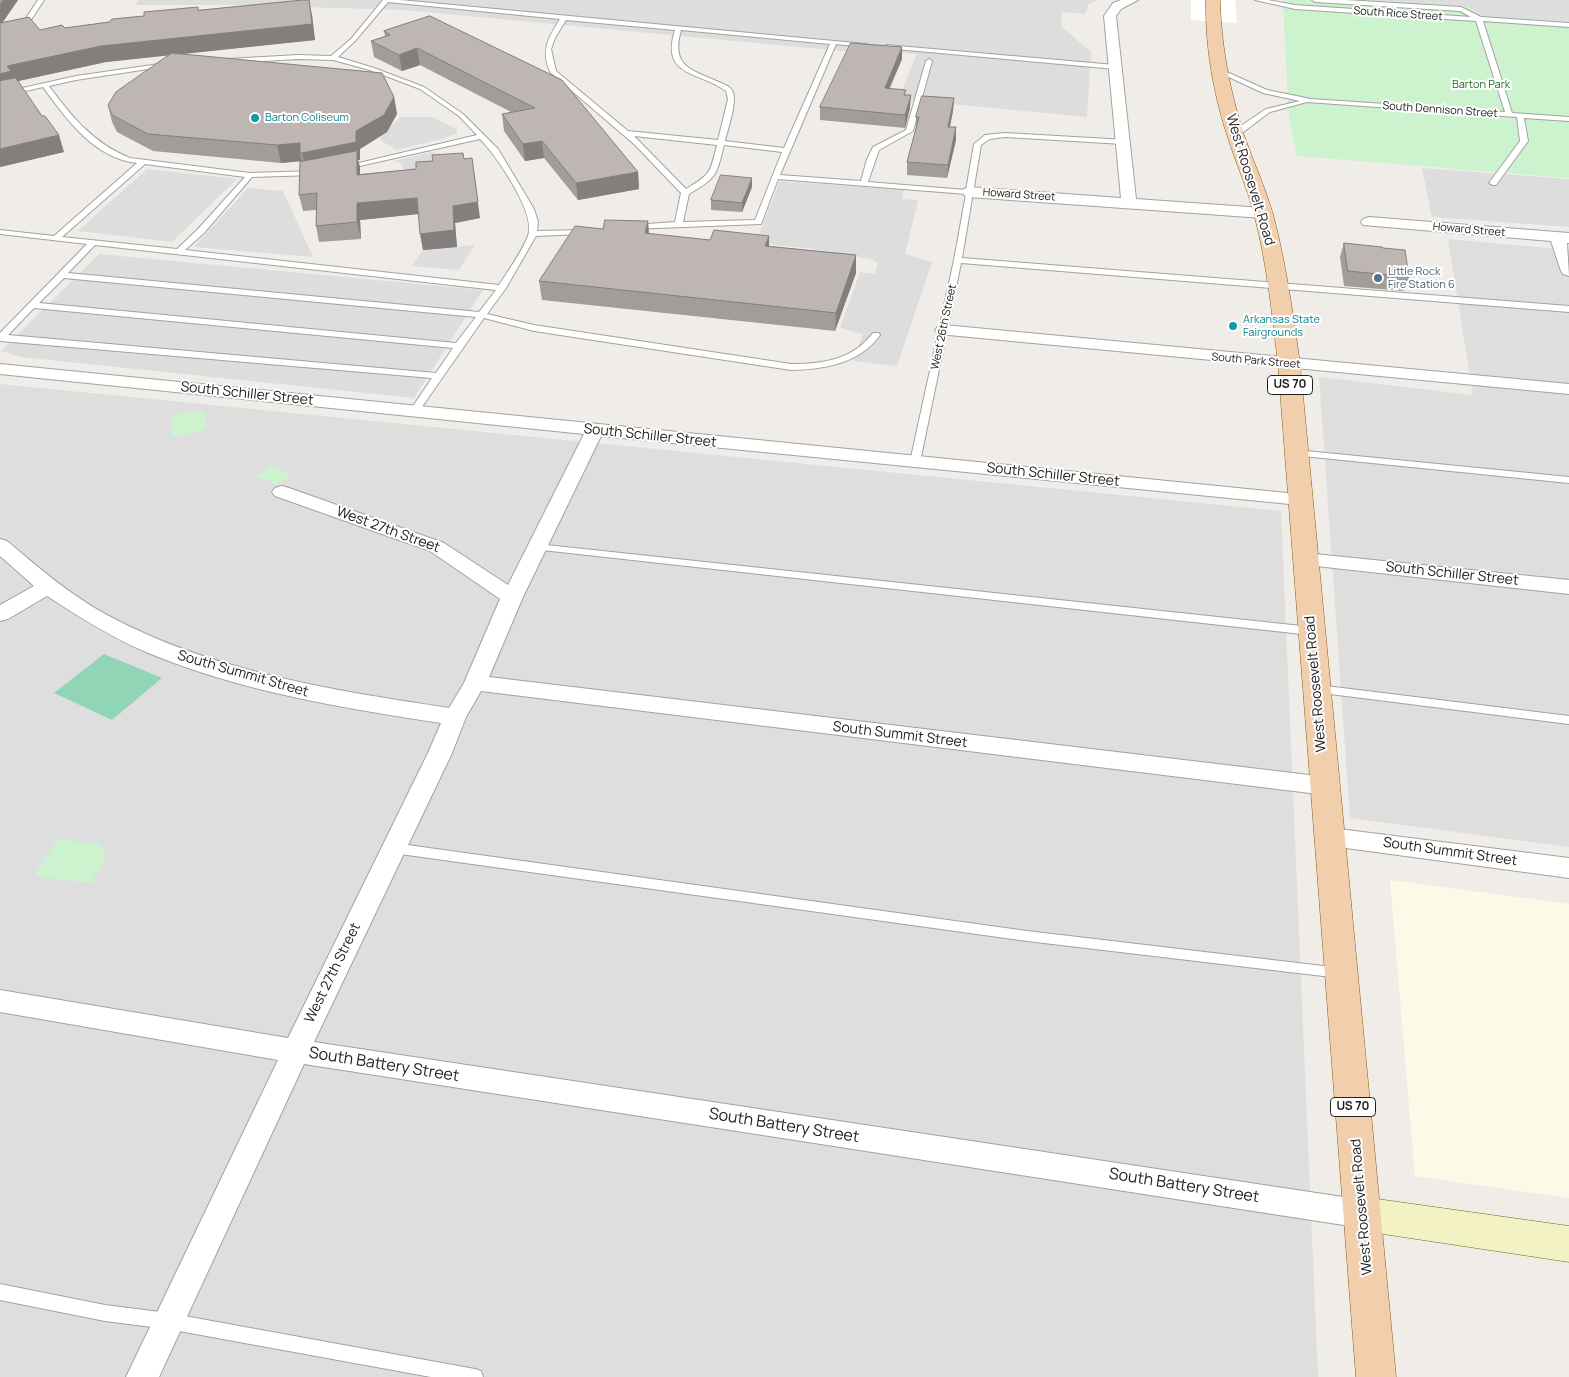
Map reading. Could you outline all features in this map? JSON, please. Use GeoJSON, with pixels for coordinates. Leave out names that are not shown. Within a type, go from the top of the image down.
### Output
{"type":"FeatureCollection","features":[{"type":"Feature","properties":{"kind":"main road","name":"West Roosevelt Road"},"geometry":{"type":"LineString","coordinates":[[1213,0],[1213,22],[1220,71],[1235,134],[1263,213],[1279,285],[1288,364],[1326,786],[1376,1377]]}},
{"type":"Feature","properties":{"kind":"street"},"geometry":{"type":"LineString","coordinates":[[1129,202],[1110,16],[1117,6],[1132,0]]}},
{"type":"Feature","properties":{"kind":"street","name":"Howard Street"},"geometry":{"type":"LineString","coordinates":[[970,192],[1263,213]]}},
{"type":"Feature","properties":{"kind":"street","name":"Howard Street"},"geometry":{"type":"LineString","coordinates":[[1368,222],[1564,238]]}},
{"type":"Feature","properties":{"kind":"street"},"geometry":{"type":"LineString","coordinates":[[1564,238],[1569,271]]}},
{"type":"Feature","properties":{"kind":"street","name":"South Park Street"},"geometry":{"type":"LineString","coordinates":[[944,330],[1288,364],[1569,389]]}},
{"type":"Feature","properties":{"kind":"street","name":"South Schiller Street"},"geometry":{"type":"LineString","coordinates":[[0,369],[414,412],[1300,499]]}},
{"type":"Feature","properties":{"kind":"street","name":"West 27th Street"},"geometry":{"type":"LineString","coordinates":[[142,1377],[247,1156],[294,1051],[440,753],[454,717],[475,683],[512,597],[595,430]]}},
{"type":"Feature","properties":{"kind":"street","name":"West 27th Street"},"geometry":{"type":"LineString","coordinates":[[282,492],[437,547],[451,554],[490,584],[512,597]]}},
{"type":"Feature","properties":{"kind":"street","name":"South Summit Street"},"geometry":{"type":"LineString","coordinates":[[0,545],[47,586],[116,630],[210,668],[268,685],[316,696],[454,717]]}},
{"type":"Feature","properties":{"kind":"street","name":"South Schiller Street"},"geometry":{"type":"LineString","coordinates":[[1305,559],[1569,587]]}},
{"type":"Feature","properties":{"kind":"street"},"geometry":{"type":"LineString","coordinates":[[0,614],[47,586]]}},
{"type":"Feature","properties":{"kind":"street","name":"South Summit Street"},"geometry":{"type":"LineString","coordinates":[[475,683],[1326,786]]}},
{"type":"Feature","properties":{"kind":"street","name":"South Summit Street"},"geometry":{"type":"LineString","coordinates":[[1330,837],[1569,868]]}},
{"type":"Feature","properties":{"kind":"street","name":"South Battery Street"},"geometry":{"type":"LineString","coordinates":[[0,1001],[294,1051],[1569,1244]]}},
{"type":"Feature","properties":{"kind":"lane"},"geometry":{"type":"LineString","coordinates":[[0,34],[23,28],[41,0]]}},
{"type":"Feature","properties":{"kind":"lane"},"geometry":{"type":"LineString","coordinates":[[333,58],[352,40],[387,0],[873,46]]}},
{"type":"Feature","properties":{"kind":"lane","name":"South Rice Street"},"geometry":{"type":"LineString","coordinates":[[1258,0],[1295,8],[1569,25]]}},
{"type":"Feature","properties":{"kind":"lane","name":"South Rice Street"},"geometry":{"type":"LineString","coordinates":[[1315,0],[1461,9],[1473,14],[1479,20]]}},
{"type":"Feature","properties":{"kind":"lane"},"geometry":{"type":"LineString","coordinates":[[564,18],[547,48],[547,58],[553,72],[626,133],[685,193]]}},
{"type":"Feature","properties":{"kind":"lane"},"geometry":{"type":"LineString","coordinates":[[1479,20],[1509,115]]}},
{"type":"Feature","properties":{"kind":"lane"},"geometry":{"type":"LineString","coordinates":[[679,28],[672,46],[677,61],[688,70],[725,87],[730,93],[730,109],[714,172],[685,193],[679,224]]}},
{"type":"Feature","properties":{"kind":"lane"},"geometry":{"type":"LineString","coordinates":[[622,228],[758,222],[775,177],[834,42]]}},
{"type":"Feature","properties":{"kind":"lane"},"geometry":{"type":"LineString","coordinates":[[883,47],[1115,68]]}},
{"type":"Feature","properties":{"kind":"lane"},"geometry":{"type":"LineString","coordinates":[[223,61],[298,57],[333,58],[372,69],[422,88],[461,115],[494,149],[530,209],[534,222],[533,234],[502,288],[481,314],[414,412]]}},
{"type":"Feature","properties":{"kind":"lane"},"geometry":{"type":"LineString","coordinates":[[864,184],[876,149],[909,131],[928,61]]}},
{"type":"Feature","properties":{"kind":"lane"},"geometry":{"type":"LineString","coordinates":[[0,95],[76,78],[175,64]]}},
{"type":"Feature","properties":{"kind":"lane"},"geometry":{"type":"LineString","coordinates":[[1220,71],[1251,88],[1311,101]]}},
{"type":"Feature","properties":{"kind":"lane"},"geometry":{"type":"LineString","coordinates":[[45,85],[73,124],[86,137],[115,155],[142,163],[250,175],[320,173]]}},
{"type":"Feature","properties":{"kind":"lane"},"geometry":{"type":"LineString","coordinates":[[1235,134],[1268,110],[1311,101]]}},
{"type":"Feature","properties":{"kind":"lane","name":"South Dennison Street"},"geometry":{"type":"LineString","coordinates":[[1311,101],[1569,120]]}},
{"type":"Feature","properties":{"kind":"lane"},"geometry":{"type":"LineString","coordinates":[[1493,183],[1524,141],[1520,116]]}},
{"type":"Feature","properties":{"kind":"lane"},"geometry":{"type":"LineString","coordinates":[[626,133],[787,150]]}},
{"type":"Feature","properties":{"kind":"lane","name":"West 26th Street"},"geometry":{"type":"LineString","coordinates":[[915,462],[958,260],[978,144],[988,137],[1006,135],[1123,142]]}},
{"type":"Feature","properties":{"kind":"lane"},"geometry":{"type":"LineString","coordinates":[[338,169],[482,136]]}},
{"type":"Feature","properties":{"kind":"lane"},"geometry":{"type":"LineString","coordinates":[[56,238],[142,163]]}},
{"type":"Feature","properties":{"kind":"lane"},"geometry":{"type":"LineString","coordinates":[[179,252],[201,231],[250,175]]}},
{"type":"Feature","properties":{"kind":"lane","name":"Howard Street"},"geometry":{"type":"LineString","coordinates":[[775,177],[970,192]]}},
{"type":"Feature","properties":{"kind":"lane"},"geometry":{"type":"LineString","coordinates":[[533,234],[568,234],[595,231]]}},
{"type":"Feature","properties":{"kind":"lane"},"geometry":{"type":"LineString","coordinates":[[0,232],[502,288]]}},
{"type":"Feature","properties":{"kind":"lane"},"geometry":{"type":"LineString","coordinates":[[1,337],[94,242]]}},
{"type":"Feature","properties":{"kind":"lane"},"geometry":{"type":"LineString","coordinates":[[958,260],[1569,309]]}},
{"type":"Feature","properties":{"kind":"lane"},"geometry":{"type":"LineString","coordinates":[[63,275],[481,314],[534,328],[791,367],[820,366],[843,360],[866,347],[876,335]]}},
{"type":"Feature","properties":{"kind":"lane"},"geometry":{"type":"LineString","coordinates":[[33,305],[459,346]]}},
{"type":"Feature","properties":{"kind":"lane"},"geometry":{"type":"LineString","coordinates":[[1,337],[438,376]]}},
{"type":"Feature","properties":{"kind":"lane"},"geometry":{"type":"LineString","coordinates":[[1296,453],[1569,480]]}},
{"type":"Feature","properties":{"kind":"lane"},"geometry":{"type":"LineString","coordinates":[[538,547],[1311,631]]}},
{"type":"Feature","properties":{"kind":"lane"},"geometry":{"type":"LineString","coordinates":[[1317,689],[1569,720]]}},
{"type":"Feature","properties":{"kind":"lane"},"geometry":{"type":"LineString","coordinates":[[393,848],[1027,936],[1342,973]]}},
{"type":"Feature","properties":{"kind":"lane"},"geometry":{"type":"LineString","coordinates":[[0,1292],[105,1313],[168,1321],[475,1377]]}},
{"type":"Feature","properties":{"kind":"shaded area"},"geometry":{"type":"Polygon","coordinates":[[[138,0],[1098,0],[1089,4],[1085,14],[1062,12],[1061,26],[1091,52],[1087,117],[898,99],[917,54],[842,51],[404,10],[234,5],[135,5],[138,0]]]}},
{"type":"Feature","properties":{"kind":"shaded area"},"geometry":{"type":"Polygon","coordinates":[[[1374,0],[1569,0],[1569,21],[1483,16],[1467,6],[1374,0]]]}},
{"type":"Feature","properties":{"kind":"shaded area"},"geometry":{"type":"Polygon","coordinates":[[[400,117],[432,117],[457,129],[457,133],[442,139],[396,150],[379,139],[400,117]]]}},
{"type":"Feature","properties":{"kind":"shaded area"},"geometry":{"type":"Polygon","coordinates":[[[433,152],[463,167],[408,180],[401,163],[393,161],[433,152]]]}},
{"type":"Feature","properties":{"kind":"shaded area"},"geometry":{"type":"Polygon","coordinates":[[[1422,168],[1569,179],[1569,227],[1432,217],[1422,168]]]}},
{"type":"Feature","properties":{"kind":"shaded area"},"geometry":{"type":"Polygon","coordinates":[[[147,169],[237,179],[172,242],[78,231],[147,169]]]}},
{"type":"Feature","properties":{"kind":"shaded area"},"geometry":{"type":"Polygon","coordinates":[[[780,181],[904,190],[902,199],[918,200],[905,254],[932,262],[897,366],[853,361],[863,334],[840,328],[860,272],[875,274],[878,263],[870,259],[807,248],[763,244],[757,239],[780,181]]]}},
{"type":"Feature","properties":{"kind":"shaded area"},"geometry":{"type":"Polygon","coordinates":[[[248,188],[283,191],[313,257],[194,247],[248,188]]]}},
{"type":"Feature","properties":{"kind":"shaded area"},"geometry":{"type":"Polygon","coordinates":[[[1448,239],[1569,250],[1569,847],[1350,818],[1319,377],[1473,395],[1448,239]]]}},
{"type":"Feature","properties":{"kind":"shaded area"},"geometry":{"type":"Polygon","coordinates":[[[475,245],[459,270],[412,266],[423,250],[475,245]]]}},
{"type":"Feature","properties":{"kind":"shaded area"},"geometry":{"type":"Polygon","coordinates":[[[99,254],[483,290],[414,398],[21,357],[1,351],[99,254]]]}},
{"type":"Feature","properties":{"kind":"shaded area"},"geometry":{"type":"Polygon","coordinates":[[[0,384],[1281,511],[1318,1377],[0,1377],[0,384]]]}},
{"type":"Feature","properties":{"kind":"shaded area"},"geometry":{"type":"Polygon","coordinates":[[[1390,880],[1569,904],[1569,1198],[1415,1176],[1390,880]]]}},
{"type":"Feature","properties":{"kind":"green space","name":"Barton Park"},"geometry":{"type":"Polygon","coordinates":[[[1283,0],[1569,0],[1569,178],[1297,156],[1289,120],[1283,0]]]}},
{"type":"Feature","properties":{"kind":"green space"},"geometry":{"type":"Polygon","coordinates":[[[198,411],[206,413],[205,428],[197,433],[171,437],[173,414],[198,411]]]}},
{"type":"Feature","properties":{"kind":"green space"},"geometry":{"type":"Polygon","coordinates":[[[270,466],[292,475],[277,485],[256,476],[270,466]]]}},
{"type":"Feature","properties":{"kind":"green space"},"geometry":{"type":"Polygon","coordinates":[[[104,654],[162,678],[112,720],[54,693],[104,654]]]}},
{"type":"Feature","properties":{"kind":"green space"},"geometry":{"type":"Polygon","coordinates":[[[58,839],[100,844],[107,856],[91,883],[34,876],[58,839]]]}},
{"type":"Feature","properties":{"kind":"pier"},"geometry":{"type":"Polygon","coordinates":[[[1191,0],[1235,0],[1237,23],[1191,20],[1191,0]]]}},
{"type":"Feature","properties":{"kind":"building"},"geometry":{"type":"Polygon","coordinates":[[[309,0],[312,24],[101,46],[7,66],[11,71],[0,74],[0,23],[29,17],[40,30],[62,25],[65,28],[109,22],[112,19],[144,16],[144,12],[198,7],[198,10],[309,0]]]}},
{"type":"Feature","properties":{"kind":"building"},"geometry":{"type":"Polygon","coordinates":[[[430,16],[562,80],[638,172],[576,183],[542,141],[523,144],[502,114],[535,108],[417,48],[399,55],[371,41],[390,35],[384,31],[430,16]]]}},
{"type":"Feature","properties":{"kind":"building"},"geometry":{"type":"Polygon","coordinates":[[[851,43],[902,47],[885,88],[906,90],[904,95],[911,95],[905,115],[820,107],[851,43]]]}},
{"type":"Feature","properties":{"kind":"building","name":"Barton Coliseum"},"geometry":{"type":"Polygon","coordinates":[[[172,53],[382,73],[394,97],[384,115],[356,131],[356,142],[302,153],[300,153],[300,143],[277,145],[148,134],[112,115],[108,105],[116,92],[172,53]]]}},
{"type":"Feature","properties":{"kind":"building"},"geometry":{"type":"Polygon","coordinates":[[[16,78],[42,116],[45,116],[59,135],[0,149],[0,81],[16,78]]]}},
{"type":"Feature","properties":{"kind":"building"},"geometry":{"type":"Polygon","coordinates":[[[922,96],[954,98],[948,127],[956,127],[948,165],[907,162],[919,117],[916,117],[922,96]]]}},
{"type":"Feature","properties":{"kind":"building"},"geometry":{"type":"Polygon","coordinates":[[[357,151],[357,175],[416,169],[416,162],[433,161],[432,155],[463,153],[464,159],[472,158],[478,202],[453,206],[454,230],[420,234],[417,198],[357,203],[357,222],[316,226],[317,193],[299,195],[300,162],[357,151]]]}},
{"type":"Feature","properties":{"kind":"building"},"geometry":{"type":"Polygon","coordinates":[[[721,175],[752,178],[742,203],[711,200],[721,175]]]}},
{"type":"Feature","properties":{"kind":"building"},"geometry":{"type":"Polygon","coordinates":[[[605,220],[648,221],[645,233],[710,240],[714,230],[769,236],[765,246],[856,255],[836,313],[539,281],[575,226],[603,229],[605,220]]]}},
{"type":"Feature","properties":{"kind":"building"},"geometry":{"type":"Polygon","coordinates":[[[1344,243],[1405,250],[1409,277],[1348,271],[1344,243]]]}},
{"type":"Feature","properties":{"kind":"place","name":"Barton Coliseum"},"geometry":{"type":"Point","coordinates":[255,118]}},
{"type":"Feature","properties":{"kind":"place","name":"Little Rock Fire Station 6"},"geometry":{"type":"Point","coordinates":[1378,278]}},
{"type":"Feature","properties":{"kind":"place","name":"Arkansas State Fairgrounds"},"geometry":{"type":"Point","coordinates":[1233,326]}}]}
